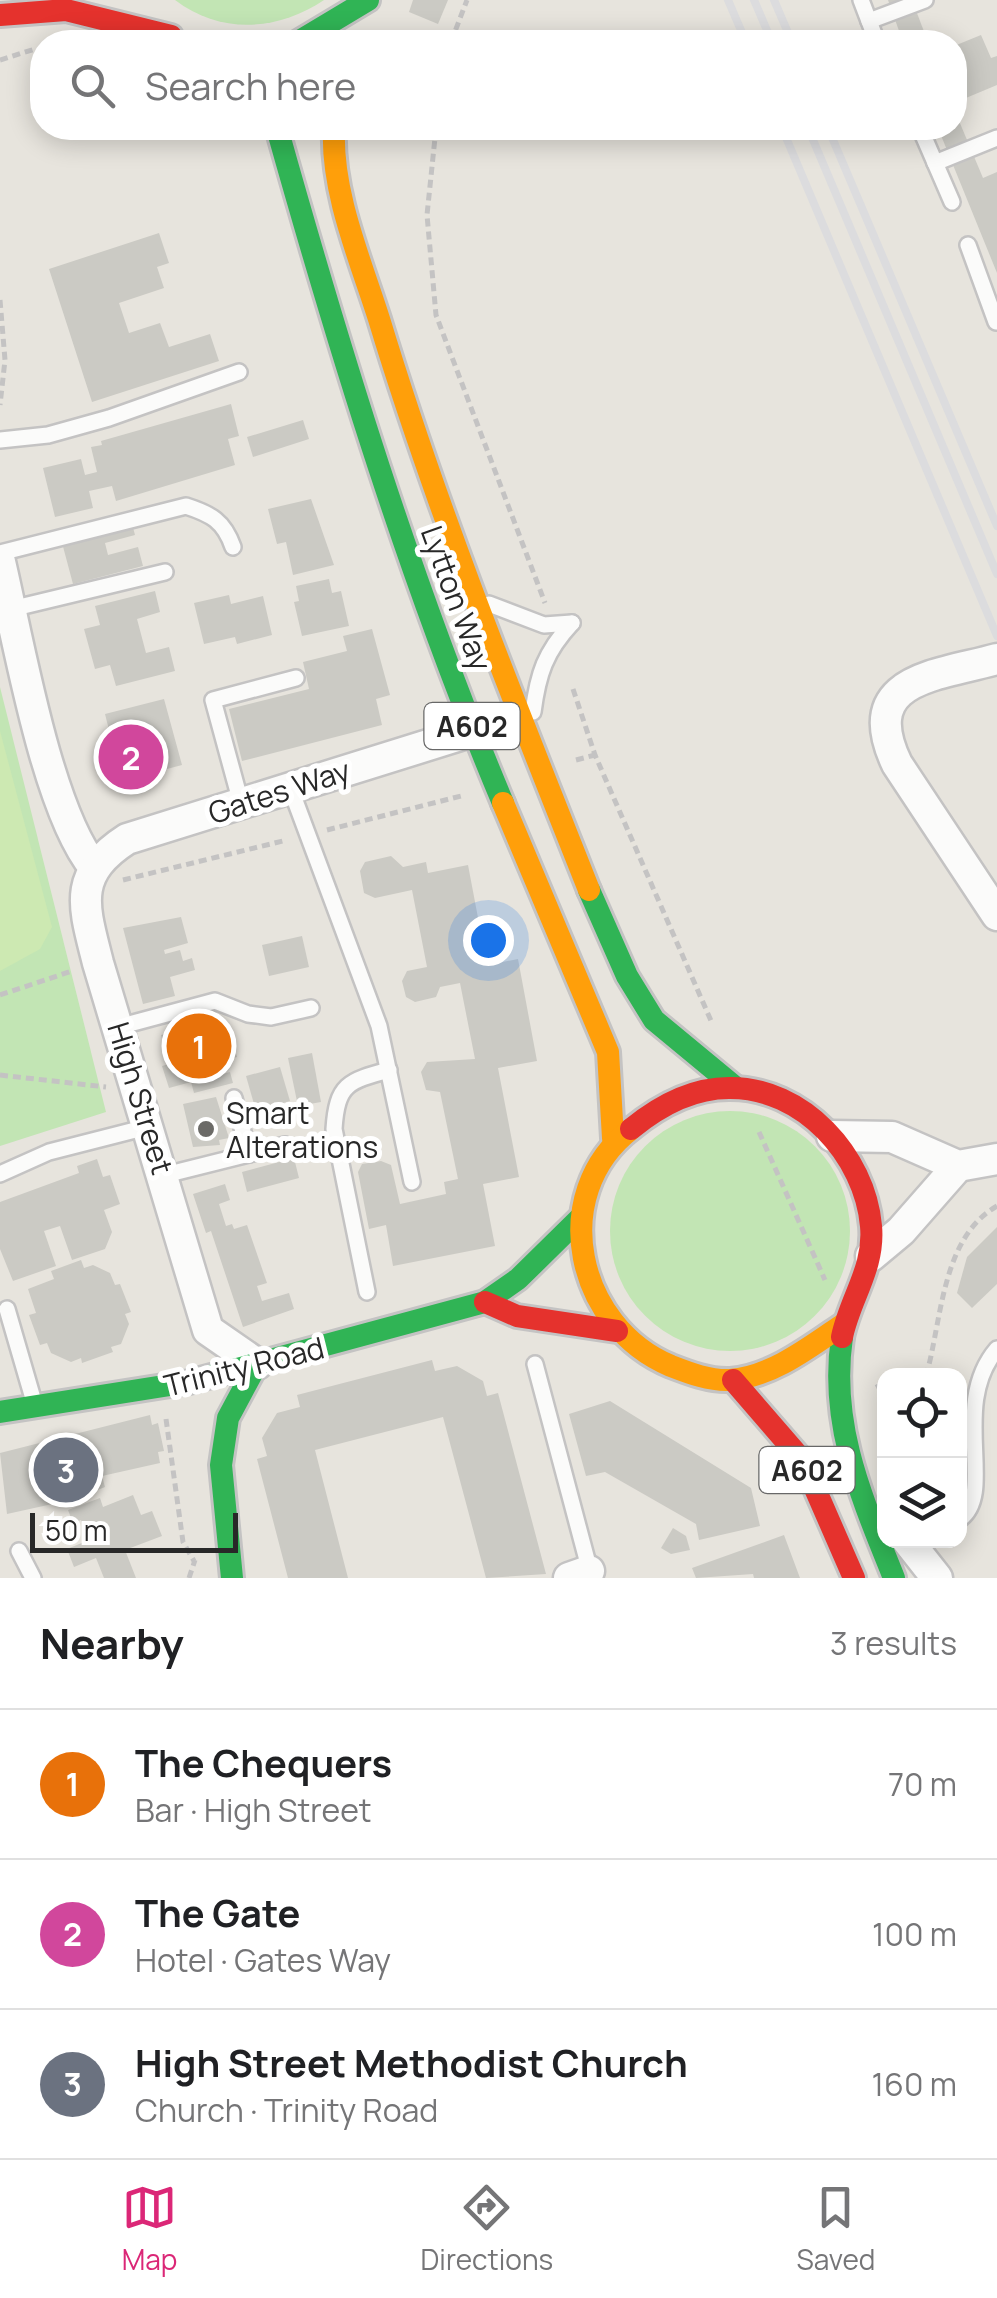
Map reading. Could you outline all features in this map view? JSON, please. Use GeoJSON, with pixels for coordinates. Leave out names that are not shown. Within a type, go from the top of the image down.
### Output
{"type":"FeatureCollection","features":[{"type":"Feature","properties":{"kind":"main road"},"geometry":{"type":"LineString","coordinates":[[142,0],[170,30]]}},
{"type":"Feature","properties":{"kind":"main road"},"geometry":{"type":"LineString","coordinates":[[359,28],[369,0]]}},
{"type":"Feature","properties":{"kind":"main road"},"geometry":{"type":"LineString","coordinates":[[318,30],[369,0]]}},
{"type":"Feature","properties":{"kind":"main road"},"geometry":{"type":"LineString","coordinates":[[0,16],[41,8],[72,10],[145,30]]}},
{"type":"Feature","properties":{"kind":"main road","name":"Lytton Way"},"geometry":{"type":"LineString","coordinates":[[280,140],[354,395],[473,731],[608,1052],[613,1138],[578,1219]]}},
{"type":"Feature","properties":{"kind":"main road","name":"Lytton Way"},"geometry":{"type":"LineString","coordinates":[[334,140],[333,153],[358,251],[471,596],[636,992],[674,1040],[736,1088],[793,1103],[832,1136],[859,1176],[869,1212],[871,1256],[866,1280],[845,1323],[841,1427],[877,1525]]}},
{"type":"Feature","properties":{"kind":"main road","name":"Lytton Way"},"geometry":{"type":"LineString","coordinates":[[613,1138],[681,1097],[736,1088]]}},
{"type":"Feature","properties":{"kind":"main road"},"geometry":{"type":"LineString","coordinates":[[578,1219],[592,1291],[617,1332],[670,1368],[733,1380],[784,1361],[845,1323]]}},
{"type":"Feature","properties":{"kind":"main road","name":"Trinity Road"},"geometry":{"type":"LineString","coordinates":[[0,1412],[189,1382],[484,1302],[518,1279],[578,1219]]}},
{"type":"Feature","properties":{"kind":"main road"},"geometry":{"type":"LineString","coordinates":[[484,1302],[517,1316],[617,1332]]}},
{"type":"Feature","properties":{"kind":"main road"},"geometry":{"type":"LineString","coordinates":[[232,1578],[220,1465],[228,1418],[257,1364]]}},
{"type":"Feature","properties":{"kind":"main road","name":"A602"},"geometry":{"type":"LineString","coordinates":[[733,1380],[803,1462],[854,1578]]}},
{"type":"Feature","properties":{"kind":"main road","name":"Lytton Way"},"geometry":{"type":"LineString","coordinates":[[885,1548],[894,1578]]}},
{"type":"Feature","properties":{"kind":"street"},"geometry":{"type":"LineString","coordinates":[[0,562],[35,710],[75,844],[94,867]]}},
{"type":"Feature","properties":{"kind":"street"},"geometry":{"type":"LineString","coordinates":[[997,659],[910,682],[895,696],[884,718],[886,743],[997,914]]}},
{"type":"Feature","properties":{"kind":"street","name":"Gates Way"},"geometry":{"type":"LineString","coordinates":[[94,867],[127,839],[473,731]]}},
{"type":"Feature","properties":{"kind":"street","name":"High Street"},"geometry":{"type":"LineString","coordinates":[[94,867],[83,902],[98,963],[165,1175],[208,1330]]}},
{"type":"Feature","properties":{"kind":"street"},"geometry":{"type":"LineString","coordinates":[[832,1136],[892,1137],[958,1166],[997,1159]]}},
{"type":"Feature","properties":{"kind":"street"},"geometry":{"type":"LineString","coordinates":[[871,1256],[901,1231],[958,1166]]}},
{"type":"Feature","properties":{"kind":"street"},"geometry":{"type":"LineString","coordinates":[[189,1382],[208,1330],[257,1364]]}},
{"type":"Feature","properties":{"kind":"street"},"geometry":{"type":"LineString","coordinates":[[914,1548],[937,1578]]}},
{"type":"Feature","properties":{"kind":"lane"},"geometry":{"type":"LineString","coordinates":[[861,0],[873,30]]}},
{"type":"Feature","properties":{"kind":"lane"},"geometry":{"type":"LineString","coordinates":[[870,20],[925,0]]}},
{"type":"Feature","properties":{"kind":"lane"},"geometry":{"type":"LineString","coordinates":[[935,163],[997,138]]}},
{"type":"Feature","properties":{"kind":"lane"},"geometry":{"type":"LineString","coordinates":[[925,140],[952,202]]}},
{"type":"Feature","properties":{"kind":"lane"},"geometry":{"type":"LineString","coordinates":[[968,245],[996,322]]}},
{"type":"Feature","properties":{"kind":"lane"},"geometry":{"type":"LineString","coordinates":[[980,278],[997,272]]}},
{"type":"Feature","properties":{"kind":"lane"},"geometry":{"type":"LineString","coordinates":[[0,440],[48,435],[109,418],[238,372]]}},
{"type":"Feature","properties":{"kind":"lane"},"geometry":{"type":"LineString","coordinates":[[0,553],[186,506],[209,513],[226,528],[233,547]]}},
{"type":"Feature","properties":{"kind":"lane"},"geometry":{"type":"LineString","coordinates":[[11,609],[164,572]]}},
{"type":"Feature","properties":{"kind":"lane"},"geometry":{"type":"LineString","coordinates":[[471,596],[544,625],[572,623],[550,646],[538,671],[529,742]]}},
{"type":"Feature","properties":{"kind":"lane"},"geometry":{"type":"LineString","coordinates":[[241,803],[213,700],[296,678]]}},
{"type":"Feature","properties":{"kind":"lane"},"geometry":{"type":"LineString","coordinates":[[290,787],[379,1026],[412,1182]]}},
{"type":"Feature","properties":{"kind":"lane"},"geometry":{"type":"LineString","coordinates":[[118,1027],[215,1001],[248,1014],[271,1016],[311,1008]]}},
{"type":"Feature","properties":{"kind":"lane"},"geometry":{"type":"LineString","coordinates":[[367,1292],[334,1129],[336,1103],[342,1090],[355,1080],[389,1070]]}},
{"type":"Feature","properties":{"kind":"lane"},"geometry":{"type":"LineString","coordinates":[[234,1098],[249,1154]]}},
{"type":"Feature","properties":{"kind":"lane"},"geometry":{"type":"LineString","coordinates":[[0,1174],[48,1152],[147,1127]]}},
{"type":"Feature","properties":{"kind":"lane"},"geometry":{"type":"LineString","coordinates":[[165,1175],[284,1145]]}},
{"type":"Feature","properties":{"kind":"lane"},"geometry":{"type":"LineString","coordinates":[[7,1309],[35,1406]]}},
{"type":"Feature","properties":{"kind":"lane"},"geometry":{"type":"LineString","coordinates":[[967,1507],[979,1479],[972,1436],[975,1396],[982,1367],[997,1349]]}},
{"type":"Feature","properties":{"kind":"lane"},"geometry":{"type":"LineString","coordinates":[[0,1354],[19,1351]]}},
{"type":"Feature","properties":{"kind":"lane"},"geometry":{"type":"LineString","coordinates":[[535,1364],[584,1576]]}},
{"type":"Feature","properties":{"kind":"lane"},"geometry":{"type":"LineString","coordinates":[[19,1551],[33,1578]]}},
{"type":"Feature","properties":{"kind":"path"},"geometry":{"type":"LineString","coordinates":[[456,30],[467,0]]}},
{"type":"Feature","properties":{"kind":"path"},"geometry":{"type":"LineString","coordinates":[[0,60],[30,50]]}},
{"type":"Feature","properties":{"kind":"path"},"geometry":{"type":"LineString","coordinates":[[435,140],[427,215],[436,315],[546,603]]}},
{"type":"Feature","properties":{"kind":"path"},"geometry":{"type":"LineString","coordinates":[[0,300],[5,360],[0,405]]}},
{"type":"Feature","properties":{"kind":"path"},"geometry":{"type":"LineString","coordinates":[[573,688],[594,755],[714,1028]]}},
{"type":"Feature","properties":{"kind":"path"},"geometry":{"type":"LineString","coordinates":[[576,760],[594,755]]}},
{"type":"Feature","properties":{"kind":"path"},"geometry":{"type":"LineString","coordinates":[[318,832],[463,796]]}},
{"type":"Feature","properties":{"kind":"path"},"geometry":{"type":"LineString","coordinates":[[94,867],[118,880],[134,881],[297,837]]}},
{"type":"Feature","properties":{"kind":"path"},"geometry":{"type":"LineString","coordinates":[[0,995],[98,963]]}},
{"type":"Feature","properties":{"kind":"path"},"geometry":{"type":"LineString","coordinates":[[0,1075],[96,1089],[134,1081]]}},
{"type":"Feature","properties":{"kind":"path"},"geometry":{"type":"LineString","coordinates":[[758,1132],[827,1283]]}},
{"type":"Feature","properties":{"kind":"path"},"geometry":{"type":"LineString","coordinates":[[928,1368],[958,1252],[974,1225],[997,1206]]}},
{"type":"Feature","properties":{"kind":"path"},"geometry":{"type":"LineString","coordinates":[[165,1410],[182,1542],[194,1561]]}},
{"type":"Feature","properties":{"kind":"green space"},"geometry":{"type":"Polygon","coordinates":[[[175,0],[324,0],[288,18],[250,25],[211,19],[175,0]]]}},
{"type":"Feature","properties":{"kind":"green space"},"geometry":{"type":"Polygon","coordinates":[[[0,687],[106,1112],[0,1146],[0,687]]]}},
{"type":"Feature","properties":{"kind":"green space"},"geometry":{"type":"Polygon","coordinates":[[[0,731],[52,927],[40,949],[0,971],[0,731]]]}},
{"type":"Feature","properties":{"kind":"green space"},"geometry":{"type":"Polygon","coordinates":[[[730,1111],[776,1120],[815,1146],[841,1185],[850,1231],[841,1277],[815,1316],[776,1342],[730,1351],[684,1342],[645,1316],[619,1277],[610,1231],[619,1185],[645,1146],[684,1120],[730,1111]]]}},
{"type":"Feature","properties":{"kind":"building"},"geometry":{"type":"Polygon","coordinates":[[[413,0],[448,0],[438,24],[409,12],[413,0]]]}},
{"type":"Feature","properties":{"kind":"building"},"geometry":{"type":"Polygon","coordinates":[[[888,0],[912,0],[923,30],[899,30],[888,0]]]}},
{"type":"Feature","properties":{"kind":"building"},"geometry":{"type":"Polygon","coordinates":[[[981,35],[991,58],[997,56],[997,85],[967,98],[967,41],[981,35]]]}},
{"type":"Feature","properties":{"kind":"building"},"geometry":{"type":"Polygon","coordinates":[[[943,140],[967,140],[983,178],[997,172],[997,273],[943,140]]]}},
{"type":"Feature","properties":{"kind":"building"},"geometry":{"type":"Polygon","coordinates":[[[159,233],[169,263],[157,267],[164,288],[119,303],[129,333],[160,323],[169,347],[210,334],[219,361],[92,402],[49,269],[159,233]]]}},
{"type":"Feature","properties":{"kind":"building"},"geometry":{"type":"Polygon","coordinates":[[[231,404],[239,436],[228,439],[235,465],[116,501],[112,486],[89,491],[93,508],[55,517],[43,468],[81,459],[85,475],[97,472],[91,447],[102,445],[101,441],[231,404]]]}},
{"type":"Feature","properties":{"kind":"building"},"geometry":{"type":"Polygon","coordinates":[[[303,420],[309,439],[253,457],[247,437],[303,420]]]}},
{"type":"Feature","properties":{"kind":"building"},"geometry":{"type":"Polygon","coordinates":[[[311,499],[334,565],[293,575],[286,542],[277,544],[268,509],[311,499]]]}},
{"type":"Feature","properties":{"kind":"building"},"geometry":{"type":"Polygon","coordinates":[[[131,520],[135,535],[105,543],[108,555],[138,547],[143,566],[73,584],[61,539],[131,520]]]}},
{"type":"Feature","properties":{"kind":"building"},"geometry":{"type":"Polygon","coordinates":[[[329,579],[332,593],[341,591],[349,626],[302,636],[294,602],[299,601],[296,586],[329,579]]]}},
{"type":"Feature","properties":{"kind":"building"},"geometry":{"type":"Polygon","coordinates":[[[155,591],[160,612],[137,619],[146,653],[169,647],[175,671],[116,686],[110,665],[95,669],[84,629],[100,625],[95,606],[155,591]]]}},
{"type":"Feature","properties":{"kind":"building"},"geometry":{"type":"Polygon","coordinates":[[[229,595],[231,604],[263,596],[272,635],[237,644],[235,637],[204,644],[194,603],[229,595]]]}},
{"type":"Feature","properties":{"kind":"building"},"geometry":{"type":"Polygon","coordinates":[[[372,629],[390,695],[376,699],[382,725],[242,761],[229,709],[309,689],[303,662],[347,651],[343,636],[372,629]]]}},
{"type":"Feature","properties":{"kind":"building"},"geometry":{"type":"Polygon","coordinates":[[[164,699],[182,765],[122,781],[105,714],[164,699]]]}},
{"type":"Feature","properties":{"kind":"building"},"geometry":{"type":"Polygon","coordinates":[[[391,856],[403,867],[426,862],[428,873],[468,865],[487,965],[518,959],[537,1061],[498,1068],[519,1177],[483,1184],[495,1246],[393,1266],[386,1225],[369,1229],[358,1172],[362,1164],[381,1161],[391,1165],[400,1204],[446,1194],[444,1182],[458,1179],[440,1092],[426,1090],[421,1072],[427,1062],[475,1059],[460,983],[440,987],[436,997],[415,1002],[406,997],[402,981],[407,971],[427,967],[412,890],[375,898],[364,893],[360,871],[365,862],[391,856]]]}},
{"type":"Feature","properties":{"kind":"building"},"geometry":{"type":"Polygon","coordinates":[[[181,917],[188,943],[164,950],[165,954],[180,950],[183,961],[192,958],[195,970],[170,977],[175,996],[143,1004],[123,928],[181,917]]]}},
{"type":"Feature","properties":{"kind":"building"},"geometry":{"type":"Polygon","coordinates":[[[302,936],[309,967],[269,976],[262,945],[302,936]]]}},
{"type":"Feature","properties":{"kind":"building"},"geometry":{"type":"Polygon","coordinates":[[[215,1008],[222,1031],[229,1029],[237,1057],[205,1066],[208,1078],[230,1072],[233,1083],[194,1093],[191,1082],[169,1088],[162,1066],[169,1064],[161,1035],[190,1027],[187,1016],[215,1008]]]}},
{"type":"Feature","properties":{"kind":"building"},"geometry":{"type":"Polygon","coordinates":[[[312,1053],[321,1102],[298,1106],[288,1058],[312,1053]]]}},
{"type":"Feature","properties":{"kind":"building"},"geometry":{"type":"Polygon","coordinates":[[[280,1067],[290,1101],[256,1111],[246,1076],[280,1067]]]}},
{"type":"Feature","properties":{"kind":"building"},"geometry":{"type":"Polygon","coordinates":[[[216,1097],[229,1138],[219,1140],[220,1145],[193,1147],[183,1104],[216,1097]]]}},
{"type":"Feature","properties":{"kind":"building"},"geometry":{"type":"Polygon","coordinates":[[[294,1158],[299,1178],[247,1192],[242,1172],[294,1158]]]}},
{"type":"Feature","properties":{"kind":"building"},"geometry":{"type":"Polygon","coordinates":[[[97,1159],[103,1177],[110,1175],[120,1204],[104,1210],[112,1232],[105,1249],[72,1260],[60,1226],[44,1231],[56,1266],[13,1281],[0,1249],[0,1202],[79,1173],[77,1166],[97,1159]]]}},
{"type":"Feature","properties":{"kind":"building"},"geometry":{"type":"Polygon","coordinates":[[[225,1184],[230,1200],[219,1204],[226,1226],[232,1224],[234,1229],[247,1225],[267,1283],[257,1286],[262,1301],[289,1293],[294,1309],[243,1327],[211,1231],[206,1233],[193,1194],[225,1184]]]}},
{"type":"Feature","properties":{"kind":"building"},"geometry":{"type":"Polygon","coordinates":[[[997,1227],[997,1284],[972,1308],[957,1293],[967,1257],[997,1227]]]}},
{"type":"Feature","properties":{"kind":"building"},"geometry":{"type":"Polygon","coordinates":[[[81,1260],[84,1268],[93,1265],[110,1273],[115,1285],[120,1284],[131,1312],[125,1314],[129,1324],[121,1344],[111,1347],[113,1352],[82,1363],[81,1358],[71,1362],[51,1353],[47,1343],[40,1345],[29,1315],[36,1313],[28,1289],[54,1279],[51,1271],[81,1260]]]}},
{"type":"Feature","properties":{"kind":"building"},"geometry":{"type":"Polygon","coordinates":[[[432,1360],[435,1371],[457,1366],[483,1381],[487,1396],[498,1393],[546,1574],[486,1578],[443,1417],[315,1450],[348,1578],[288,1578],[257,1459],[267,1456],[262,1438],[277,1413],[300,1407],[297,1395],[432,1360]]]}},
{"type":"Feature","properties":{"kind":"building"},"geometry":{"type":"Polygon","coordinates":[[[610,1401],[751,1488],[760,1526],[699,1540],[696,1524],[605,1472],[586,1476],[569,1414],[610,1401]]]}},
{"type":"Feature","properties":{"kind":"building"},"geometry":{"type":"Polygon","coordinates":[[[150,1415],[152,1425],[158,1423],[164,1451],[158,1452],[160,1463],[102,1476],[105,1487],[75,1499],[7,1514],[0,1453],[150,1415]]]}},
{"type":"Feature","properties":{"kind":"building"},"geometry":{"type":"Polygon","coordinates":[[[133,1495],[141,1515],[152,1511],[162,1536],[125,1550],[136,1578],[104,1578],[96,1558],[74,1567],[67,1549],[89,1540],[81,1520],[73,1523],[68,1510],[100,1498],[103,1507],[133,1495]]]}},
{"type":"Feature","properties":{"kind":"building"},"geometry":{"type":"Polygon","coordinates":[[[673,1528],[686,1536],[690,1550],[671,1554],[661,1548],[673,1528]]]}},
{"type":"Feature","properties":{"kind":"building"},"geometry":{"type":"Polygon","coordinates":[[[784,1535],[800,1578],[754,1578],[753,1574],[696,1578],[692,1568],[784,1535]]]}},
{"type":"Feature","properties":{"kind":"railway"},"geometry":{"type":"LineString","coordinates":[[728,0],[741,30]]}},
{"type":"Feature","properties":{"kind":"railway"},"geometry":{"type":"LineString","coordinates":[[754,0],[767,30]]}},
{"type":"Feature","properties":{"kind":"railway"},"geometry":{"type":"LineString","coordinates":[[774,0],[787,30]]}},
{"type":"Feature","properties":{"kind":"railway"},"geometry":{"type":"LineString","coordinates":[[787,140],[997,636]]}},
{"type":"Feature","properties":{"kind":"railway"},"geometry":{"type":"LineString","coordinates":[[813,140],[997,574]]}},
{"type":"Feature","properties":{"kind":"railway"},"geometry":{"type":"LineString","coordinates":[[833,140],[997,526]]}},
{"type":"Feature","properties":{"kind":"traffic: fast"},"geometry":{"type":"LineString","coordinates":[[318,30],[368,0]]}},
{"type":"Feature","properties":{"kind":"traffic: fast"},"geometry":{"type":"LineString","coordinates":[[280,140],[326,299],[408,553],[503,803]]}},
{"type":"Feature","properties":{"kind":"traffic: fast"},"geometry":{"type":"LineString","coordinates":[[589,890],[627,976],[654,1020],[735,1087]]}},
{"type":"Feature","properties":{"kind":"traffic: fast"},"geometry":{"type":"LineString","coordinates":[[0,1412],[189,1382],[485,1302],[518,1279],[579,1219]]}},
{"type":"Feature","properties":{"kind":"traffic: fast"},"geometry":{"type":"LineString","coordinates":[[842,1337],[839,1369],[844,1431],[860,1490],[894,1578]]}},
{"type":"Feature","properties":{"kind":"traffic: fast"},"geometry":{"type":"LineString","coordinates":[[232,1578],[221,1465],[228,1418],[257,1364]]}},
{"type":"Feature","properties":{"kind":"traffic: slow"},"geometry":{"type":"LineString","coordinates":[[334,140],[342,201],[426,464],[589,890]]}},
{"type":"Feature","properties":{"kind":"traffic: slow"},"geometry":{"type":"LineString","coordinates":[[503,803],[608,1052],[613,1138]]}},
{"type":"Feature","properties":{"kind":"traffic: slow"},"geometry":{"type":"LineString","coordinates":[[631,1129],[604,1157],[588,1188],[582,1223],[584,1258],[595,1291],[613,1322],[639,1347],[671,1366],[707,1378],[730,1380],[776,1367],[845,1323]]}},
{"type":"Feature","properties":{"kind":"traffic: jam"},"geometry":{"type":"LineString","coordinates":[[0,15],[66,10],[147,30]]}},
{"type":"Feature","properties":{"kind":"traffic: jam"},"geometry":{"type":"LineString","coordinates":[[631,1129],[676,1100],[702,1091],[729,1088],[782,1099],[826,1130],[857,1175],[871,1226],[866,1269],[842,1337]]}},
{"type":"Feature","properties":{"kind":"traffic: jam"},"geometry":{"type":"LineString","coordinates":[[485,1302],[517,1316],[617,1331]]}},
{"type":"Feature","properties":{"kind":"traffic: jam"},"geometry":{"type":"LineString","coordinates":[[733,1380],[803,1461],[854,1578]]}},
{"type":"Feature","properties":{"kind":"place","name":"The Gate"},"geometry":{"type":"Point","coordinates":[131,757]}},
{"type":"Feature","properties":{"kind":"place","name":"The Chequers"},"geometry":{"type":"Point","coordinates":[199,1046]}},
{"type":"Feature","properties":{"kind":"place","name":"Smart Alterations"},"geometry":{"type":"Point","coordinates":[206,1129]}},
{"type":"Feature","properties":{"kind":"place","name":"High Street Methodist Church"},"geometry":{"type":"Point","coordinates":[66,1470]}}]}
